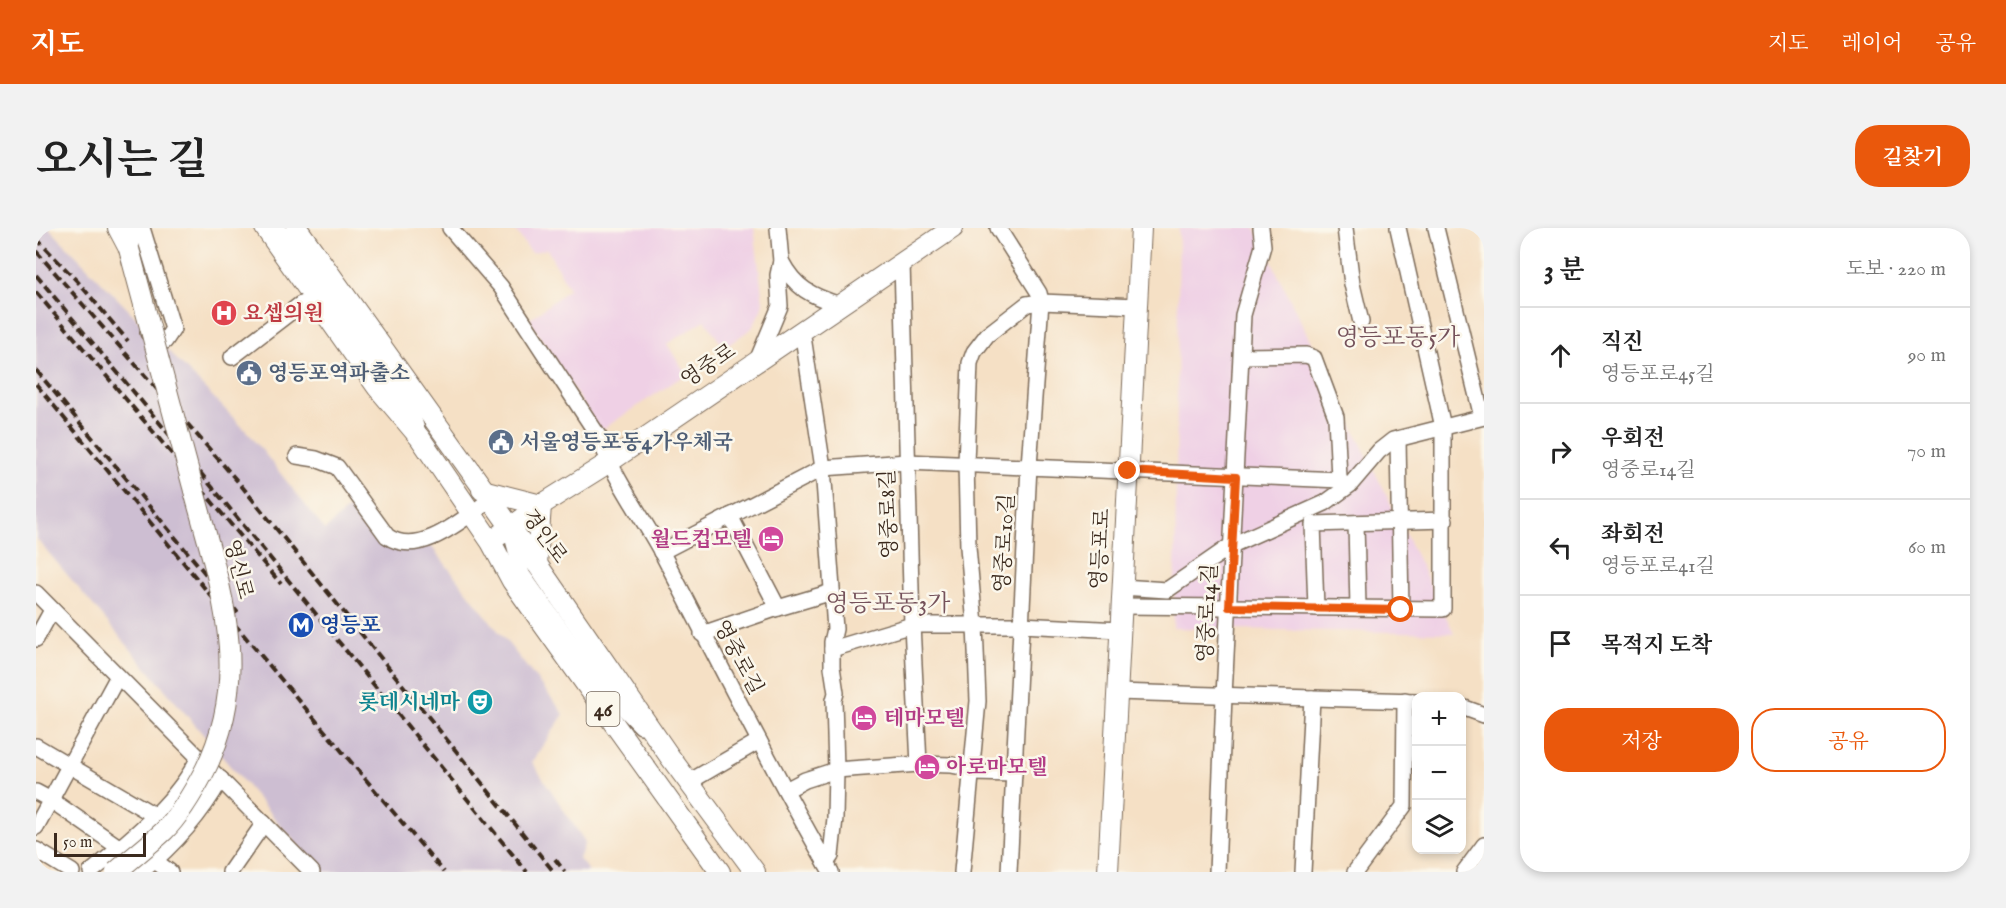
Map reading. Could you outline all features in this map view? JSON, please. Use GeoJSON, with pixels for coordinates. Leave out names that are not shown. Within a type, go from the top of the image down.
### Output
{"type":"FeatureCollection","features":[{"type":"Feature","properties":{"kind":"main road","name":"영신로"},"geometry":{"type":"LineString","coordinates":[[116,228],[129,249]]}},
{"type":"Feature","properties":{"kind":"main road","name":"영신로"},"geometry":{"type":"LineString","coordinates":[[116,872],[165,830],[198,784],[212,756],[221,728],[231,670],[225,608],[129,249],[129,228]]}},
{"type":"Feature","properties":{"kind":"main road","name":"46"},"geometry":{"type":"LineString","coordinates":[[265,228],[377,387],[420,438],[491,542],[512,581],[720,872]]}},
{"type":"Feature","properties":{"kind":"main road","name":"경인로"},"geometry":{"type":"LineString","coordinates":[[297,228],[537,564],[670,757],[755,872]]}},
{"type":"Feature","properties":{"kind":"main road","name":"영중로"},"geometry":{"type":"LineString","coordinates":[[491,542],[541,505],[608,463],[953,228]]}},
{"type":"Feature","properties":{"kind":"main road","name":"영등포로"},"geometry":{"type":"LineString","coordinates":[[1108,872],[1141,228]]}},
{"type":"Feature","properties":{"kind":"main road"},"geometry":{"type":"LineString","coordinates":[[486,495],[541,505],[537,564]]}},
{"type":"Feature","properties":{"kind":"street"},"geometry":{"type":"LineString","coordinates":[[116,228],[137,309],[152,338],[165,341],[174,329],[142,228]]}},
{"type":"Feature","properties":{"kind":"street"},"geometry":{"type":"LineString","coordinates":[[277,228],[295,246],[409,405],[420,438]]}},
{"type":"Feature","properties":{"kind":"street","name":"영중로길"},"geometry":{"type":"LineString","coordinates":[[450,228],[501,287],[599,437],[608,463],[661,552],[702,634],[828,868]]}},
{"type":"Feature","properties":{"kind":"street"},"geometry":{"type":"LineString","coordinates":[[757,361],[780,306],[778,275],[781,261],[778,228]]}},
{"type":"Feature","properties":{"kind":"street"},"geometry":{"type":"LineString","coordinates":[[998,228],[1039,293],[1041,302]]}},
{"type":"Feature","properties":{"kind":"street","name":"영중로14길"},"geometry":{"type":"LineString","coordinates":[[1218,872],[1224,696],[1243,315],[1263,246],[1261,228]]}},
{"type":"Feature","properties":{"kind":"street"},"geometry":{"type":"LineString","coordinates":[[1345,228],[1352,284],[1360,322]]}},
{"type":"Feature","properties":{"kind":"street"},"geometry":{"type":"LineString","coordinates":[[1121,596],[1229,607],[1443,609],[1445,520],[1443,427],[1398,228]]}},
{"type":"Feature","properties":{"kind":"street"},"geometry":{"type":"LineString","coordinates":[[661,552],[823,468],[907,462],[966,463],[1350,485],[1379,450],[1398,439],[1484,417],[1480,413],[1436,228]]}},
{"type":"Feature","properties":{"kind":"street"},"geometry":{"type":"LineString","coordinates":[[781,261],[787,273],[804,290],[840,305]]}},
{"type":"Feature","properties":{"kind":"street","name":"영중로8길"},"geometry":{"type":"LineString","coordinates":[[902,263],[912,625],[920,764]]}},
{"type":"Feature","properties":{"kind":"street"},"geometry":{"type":"LineString","coordinates":[[962,872],[978,701],[975,625],[968,547],[966,463],[970,363],[974,352],[987,335],[1027,304],[1041,302],[1137,306]]}},
{"type":"Feature","properties":{"kind":"street","name":"영중로10길"},"geometry":{"type":"LineString","coordinates":[[1009,872],[1029,466],[1041,302]]}},
{"type":"Feature","properties":{"kind":"street"},"geometry":{"type":"LineString","coordinates":[[232,357],[301,304]]}},
{"type":"Feature","properties":{"kind":"street"},"geometry":{"type":"LineString","coordinates":[[802,330],[823,468],[835,629],[832,650],[836,693],[834,700],[836,771],[831,855],[828,868]]}},
{"type":"Feature","properties":{"kind":"street"},"geometry":{"type":"LineString","coordinates":[[1121,596],[1167,590],[1232,545],[1325,503],[1342,485],[1336,417],[1314,358],[1306,355],[1242,356]]}},
{"type":"Feature","properties":{"kind":"street"},"geometry":{"type":"LineString","coordinates":[[1398,439],[1401,610]]}},
{"type":"Feature","properties":{"kind":"street"},"geometry":{"type":"LineString","coordinates":[[297,456],[316,459],[337,467],[387,536],[395,542],[417,543],[450,529],[471,514],[486,495]]}},
{"type":"Feature","properties":{"kind":"street"},"geometry":{"type":"LineString","coordinates":[[730,516],[778,608]]}},
{"type":"Feature","properties":{"kind":"street"},"geometry":{"type":"LineString","coordinates":[[1316,608],[1313,524],[1445,520]]}},
{"type":"Feature","properties":{"kind":"street"},"geometry":{"type":"LineString","coordinates":[[1356,523],[1358,608]]}},
{"type":"Feature","properties":{"kind":"street"},"geometry":{"type":"LineString","coordinates":[[510,528],[522,574],[601,685],[670,757]]}},
{"type":"Feature","properties":{"kind":"street"},"geometry":{"type":"LineString","coordinates":[[702,634],[832,592]]}},
{"type":"Feature","properties":{"kind":"street"},"geometry":{"type":"LineString","coordinates":[[36,593],[312,872]]}},
{"type":"Feature","properties":{"kind":"street"},"geometry":{"type":"LineString","coordinates":[[36,639],[52,610]]}},
{"type":"Feature","properties":{"kind":"street"},"geometry":{"type":"LineString","coordinates":[[832,650],[912,625],[1021,625],[1120,630]]}},
{"type":"Feature","properties":{"kind":"street"},"geometry":{"type":"LineString","coordinates":[[36,828],[118,676]]}},
{"type":"Feature","properties":{"kind":"street"},"geometry":{"type":"LineString","coordinates":[[1116,692],[1411,701],[1404,806],[1355,872]]}},
{"type":"Feature","properties":{"kind":"street"},"geometry":{"type":"LineString","coordinates":[[1303,872],[1312,698]]}},
{"type":"Feature","properties":{"kind":"street"},"geometry":{"type":"LineString","coordinates":[[1466,709],[1484,715]]}},
{"type":"Feature","properties":{"kind":"street"},"geometry":{"type":"LineString","coordinates":[[689,782],[759,741]]}},
{"type":"Feature","properties":{"kind":"street"},"geometry":{"type":"LineString","coordinates":[[36,746],[154,815]]}},
{"type":"Feature","properties":{"kind":"street"},"geometry":{"type":"LineString","coordinates":[[91,872],[154,815],[190,776],[199,757]]}},
{"type":"Feature","properties":{"kind":"street"},"geometry":{"type":"LineString","coordinates":[[786,790],[805,780],[836,771],[920,764],[951,765],[967,768],[974,773],[1014,774]]}},
{"type":"Feature","properties":{"kind":"street"},"geometry":{"type":"LineString","coordinates":[[141,872],[192,823],[212,796],[221,779]]}},
{"type":"Feature","properties":{"kind":"street"},"geometry":{"type":"LineString","coordinates":[[36,792],[120,848]]}},
{"type":"Feature","properties":{"kind":"street"},"geometry":{"type":"LineString","coordinates":[[230,872],[264,823]]}},
{"type":"Feature","properties":{"kind":"street"},"geometry":{"type":"LineString","coordinates":[[1464,872],[1484,845]]}},
{"type":"Feature","properties":{"kind":"street"},"geometry":{"type":"LineString","coordinates":[[36,850],[72,872]]}},
{"type":"Feature","properties":{"kind":"street"},"geometry":{"type":"LineString","coordinates":[[155,861],[170,872]]}},
{"type":"Feature","properties":{"kind":"shaded area"},"geometry":{"type":"Polygon","coordinates":[[[36,228],[49,228],[251,436],[325,530],[347,509],[359,510],[392,548],[431,546],[564,714],[532,762],[585,842],[579,859],[589,872],[323,872],[299,847],[36,538],[36,228]]]}},
{"type":"Feature","properties":{"kind":"shaded area"},"geometry":{"type":"Polygon","coordinates":[[[514,228],[754,228],[763,302],[761,310],[752,328],[724,348],[705,320],[667,344],[686,374],[600,431],[529,320],[569,289],[547,249],[531,253],[514,228]]]}},
{"type":"Feature","properties":{"kind":"shaded area"},"geometry":{"type":"Polygon","coordinates":[[[1179,228],[1255,228],[1454,633],[1173,628],[1179,228]]]}},
{"type":"Feature","properties":{"kind":"railway"},"geometry":{"type":"LineString","coordinates":[[36,238],[78,282],[128,341]]}},
{"type":"Feature","properties":{"kind":"railway"},"geometry":{"type":"LineString","coordinates":[[36,251],[240,484],[554,872]]}},
{"type":"Feature","properties":{"kind":"railway"},"geometry":{"type":"LineString","coordinates":[[36,275],[527,872]]}},
{"type":"Feature","properties":{"kind":"railway"},"geometry":{"type":"LineString","coordinates":[[36,292],[281,584]]}},
{"type":"Feature","properties":{"kind":"railway"},"geometry":{"type":"LineString","coordinates":[[36,370],[238,613]]}},
{"type":"Feature","properties":{"kind":"railway"},"geometry":{"type":"LineString","coordinates":[[36,384],[444,872]]}},
{"type":"Feature","properties":{"kind":"railway"},"geometry":{"type":"LineString","coordinates":[[555,859],[565,872]]}},
{"type":"Feature","properties":{"kind":"place","name":"요셉의원"},"geometry":{"type":"Point","coordinates":[224,313]}},
{"type":"Feature","properties":{"kind":"place","name":"영등포역파출소"},"geometry":{"type":"Point","coordinates":[249,373]}},
{"type":"Feature","properties":{"kind":"place","name":"서울영등포동4가우체국"},"geometry":{"type":"Point","coordinates":[501,442]}},
{"type":"Feature","properties":{"kind":"place","name":"월드컵모텔"},"geometry":{"type":"Point","coordinates":[771,539]}},
{"type":"Feature","properties":{"kind":"place","name":"영등포"},"geometry":{"type":"Point","coordinates":[301,625]}},
{"type":"Feature","properties":{"kind":"place","name":"롯데시네마"},"geometry":{"type":"Point","coordinates":[480,702]}},
{"type":"Feature","properties":{"kind":"place","name":"테마모텔"},"geometry":{"type":"Point","coordinates":[864,718]}},
{"type":"Feature","properties":{"kind":"place","name":"아로마모텔"},"geometry":{"type":"Point","coordinates":[927,767]}},
{"type":"Feature","properties":{"kind":"district","name":"영등포동5가"},"geometry":{"type":"Point","coordinates":[1398,337]}},
{"type":"Feature","properties":{"kind":"district","name":"영등포동3가"},"geometry":{"type":"Point","coordinates":[888,603]}},
{"type":"Feature","properties":{"kind":"route"},"geometry":{"type":"LineString","coordinates":[[1128,471],[1236,477],[1229,607],[1401,610]]}}]}
